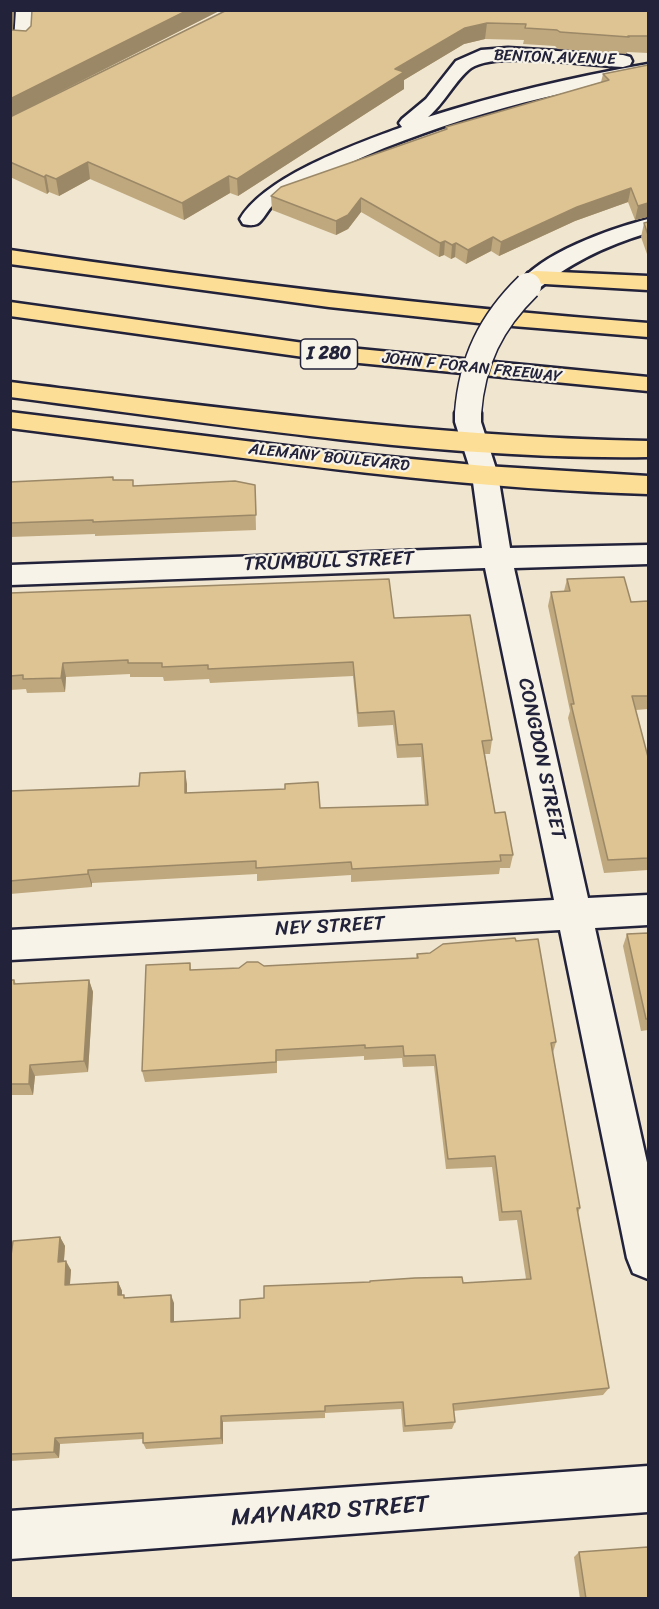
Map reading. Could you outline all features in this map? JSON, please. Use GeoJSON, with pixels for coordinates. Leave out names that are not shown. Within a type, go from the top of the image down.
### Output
{"type":"FeatureCollection","features":[{"type":"Feature","properties":{"kind":"main road"},"geometry":{"type":"LineString","coordinates":[[10,257],[332,301],[496,318],[648,330]]}},
{"type":"Feature","properties":{"kind":"main road"},"geometry":{"type":"LineString","coordinates":[[532,282],[648,283]]}},
{"type":"Feature","properties":{"kind":"main road","name":"JOHN F FORAN FREEWAY"},"geometry":{"type":"LineString","coordinates":[[10,309],[318,352],[648,384]]}},
{"type":"Feature","properties":{"kind":"main road","name":"ALEMANY BOULEVARD"},"geometry":{"type":"LineString","coordinates":[[10,389],[322,427],[475,442],[599,449],[648,449]]}},
{"type":"Feature","properties":{"kind":"main road","name":"ALEMANY BOULEVARD"},"geometry":{"type":"LineString","coordinates":[[10,420],[327,459],[485,475],[648,485]]}},
{"type":"Feature","properties":{"kind":"street"},"geometry":{"type":"LineString","coordinates":[[23,41],[25,10]]}},
{"type":"Feature","properties":{"kind":"street","name":"BENTON AVENUE"},"geometry":{"type":"LineString","coordinates":[[386,138],[433,103],[467,62],[481,56],[508,54],[648,63]]}},
{"type":"Feature","properties":{"kind":"street","name":"BENTON AVENUE"},"geometry":{"type":"LineString","coordinates":[[251,219],[255,210],[265,201],[300,180],[386,138],[507,99],[587,80],[648,70]]}},
{"type":"Feature","properties":{"kind":"street","name":"CONGDON STREET"},"geometry":{"type":"LineString","coordinates":[[648,226],[607,240],[576,254],[532,282],[505,309],[483,343],[473,371],[468,413],[485,475],[497,557],[648,1258]]}},
{"type":"Feature","properties":{"kind":"street","name":"TRUMBULL STREET"},"geometry":{"type":"LineString","coordinates":[[10,575],[497,557],[539,558],[648,554]]}},
{"type":"Feature","properties":{"kind":"street","name":"NEY STREET"},"geometry":{"type":"LineString","coordinates":[[10,945],[648,910]]}},
{"type":"Feature","properties":{"kind":"street","name":"MAYNARD STREET"},"geometry":{"type":"LineString","coordinates":[[10,1535],[648,1489]]}},
{"type":"Feature","properties":{"kind":"building"},"geometry":{"type":"Polygon","coordinates":[[[32,10],[188,10],[10,99],[10,27],[12,30],[26,31],[31,26],[32,10]]]}},
{"type":"Feature","properties":{"kind":"building"},"geometry":{"type":"Polygon","coordinates":[[[227,10],[648,10],[648,36],[629,37],[560,32],[525,28],[526,24],[487,23],[465,28],[395,69],[404,72],[237,179],[229,176],[182,203],[88,162],[56,179],[46,175],[44,177],[10,162],[10,117],[227,10]]]}},
{"type":"Feature","properties":{"kind":"building"},"geometry":{"type":"Polygon","coordinates":[[[648,65],[648,203],[638,206],[631,188],[577,207],[501,242],[493,237],[468,250],[456,243],[452,245],[445,241],[440,243],[361,198],[348,215],[336,221],[271,196],[281,187],[447,129],[446,127],[609,80],[603,74],[648,65]]]}},
{"type":"Feature","properties":{"kind":"building"},"geometry":{"type":"Polygon","coordinates":[[[648,222],[648,235],[644,223],[648,222]]]}},
{"type":"Feature","properties":{"kind":"building"},"geometry":{"type":"Polygon","coordinates":[[[113,477],[113,480],[133,480],[133,486],[235,481],[255,485],[256,515],[10,523],[10,482],[113,477]]]}},
{"type":"Feature","properties":{"kind":"building"},"geometry":{"type":"Polygon","coordinates":[[[624,577],[631,602],[648,601],[648,696],[632,696],[648,757],[648,858],[608,860],[571,704],[574,704],[551,592],[570,591],[567,579],[624,577]]]}},
{"type":"Feature","properties":{"kind":"building"},"geometry":{"type":"Polygon","coordinates":[[[389,579],[394,618],[470,615],[492,740],[482,741],[495,813],[505,812],[513,855],[500,855],[501,861],[352,869],[351,862],[256,868],[256,861],[88,870],[88,874],[10,881],[10,791],[139,786],[140,773],[185,771],[185,793],[285,789],[285,784],[318,782],[320,808],[428,805],[422,744],[398,745],[394,711],[358,713],[353,662],[208,669],[208,665],[162,667],[162,663],[128,663],[128,660],[63,663],[61,678],[23,679],[23,675],[10,676],[10,593],[389,579]]]}},
{"type":"Feature","properties":{"kind":"building"},"geometry":{"type":"Polygon","coordinates":[[[648,933],[648,1019],[646,1019],[627,934],[648,933]]]}},
{"type":"Feature","properties":{"kind":"building"},"geometry":{"type":"Polygon","coordinates":[[[515,938],[516,941],[538,939],[556,1042],[551,1043],[580,1208],[577,1208],[609,1388],[453,1404],[455,1422],[405,1426],[403,1402],[325,1406],[325,1411],[221,1416],[221,1438],[143,1443],[143,1433],[55,1438],[54,1452],[10,1454],[10,1263],[13,1241],[60,1237],[58,1262],[66,1261],[65,1285],[118,1282],[118,1295],[124,1295],[124,1298],[171,1295],[171,1322],[240,1318],[240,1300],[264,1298],[264,1286],[415,1278],[462,1277],[463,1283],[531,1279],[521,1211],[502,1212],[495,1156],[448,1159],[435,1055],[404,1056],[403,1046],[365,1048],[365,1045],[276,1050],[276,1062],[142,1071],[146,965],[190,963],[190,970],[239,968],[247,962],[258,962],[264,966],[418,958],[417,954],[430,953],[443,944],[515,938]]]}},
{"type":"Feature","properties":{"kind":"building"},"geometry":{"type":"Polygon","coordinates":[[[10,980],[14,980],[14,984],[89,980],[84,1061],[30,1065],[29,1084],[10,1084],[10,980]]]}},
{"type":"Feature","properties":{"kind":"building"},"geometry":{"type":"Polygon","coordinates":[[[648,1547],[648,1599],[586,1599],[579,1552],[648,1547]]]}}]}
